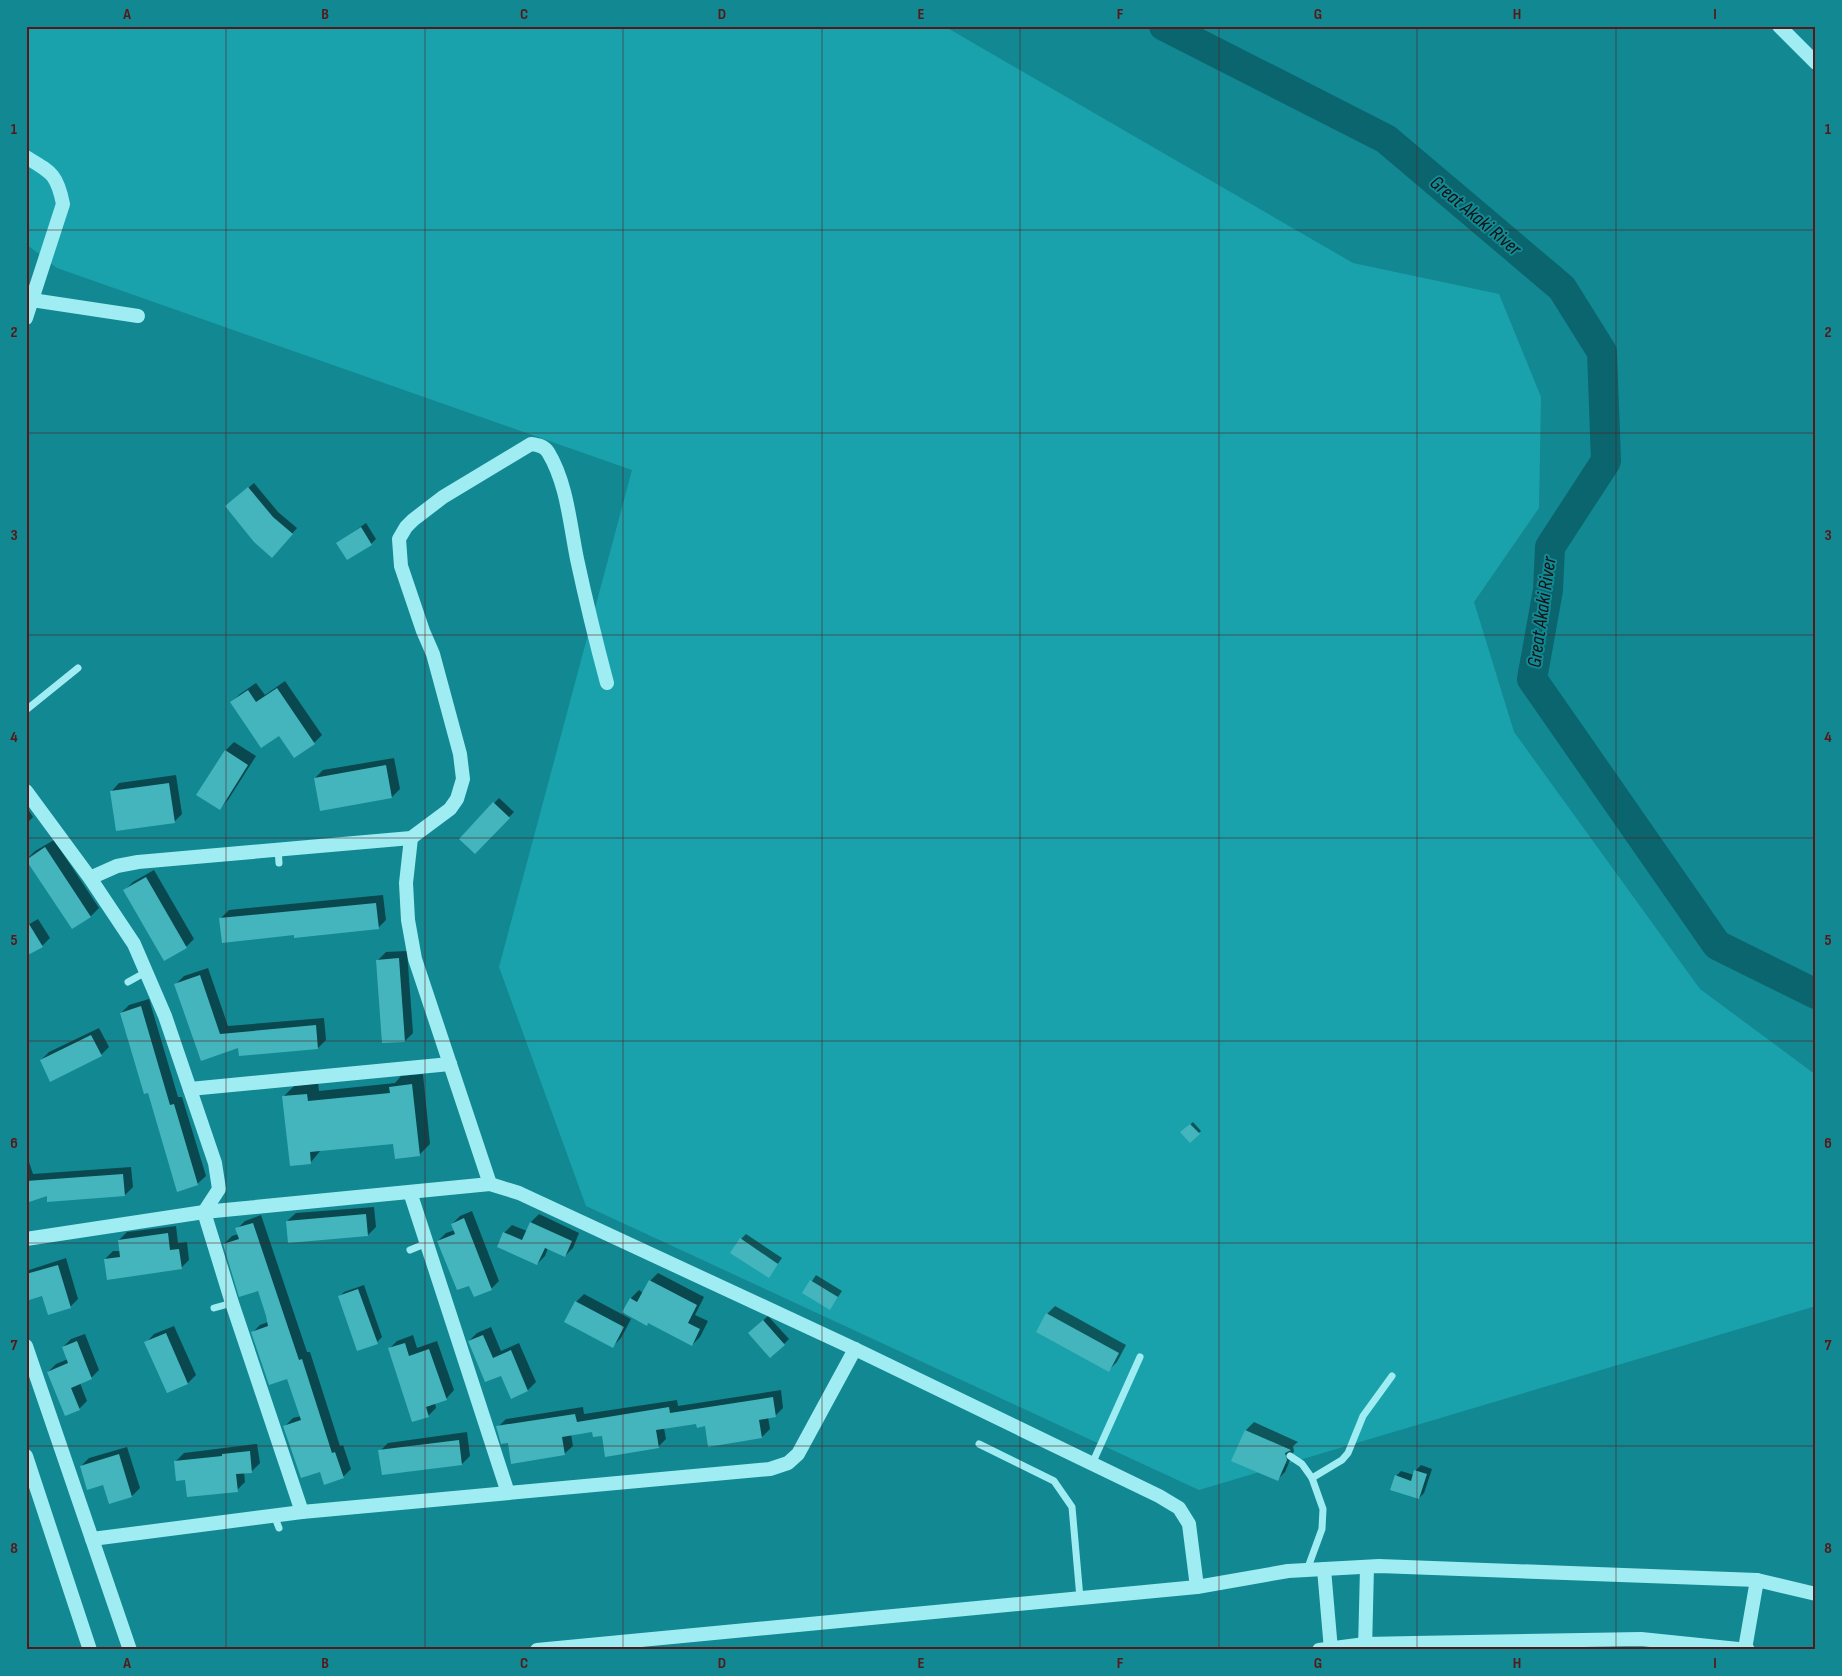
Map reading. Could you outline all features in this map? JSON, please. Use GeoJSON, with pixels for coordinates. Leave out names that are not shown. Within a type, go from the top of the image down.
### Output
{"type":"FeatureCollection","features":[{"type":"Feature","properties":{"kind":"street"},"geometry":{"type":"LineString","coordinates":[[1779,26],[1816,63]]}},
{"type":"Feature","properties":{"kind":"street"},"geometry":{"type":"LineString","coordinates":[[26,157],[49,170],[59,184],[63,204],[26,318]]}},
{"type":"Feature","properties":{"kind":"street"},"geometry":{"type":"LineString","coordinates":[[32,300],[138,316]]}},
{"type":"Feature","properties":{"kind":"street"},"geometry":{"type":"LineString","coordinates":[[90,878],[117,866],[138,862],[279,856],[411,838],[450,809],[457,799],[463,779],[460,754],[433,654],[423,631],[401,566],[398,539],[410,524],[443,497],[531,444],[539,445],[546,449],[554,464],[560,482],[588,611],[607,683]]}},
{"type":"Feature","properties":{"kind":"street"},"geometry":{"type":"LineString","coordinates":[[26,791],[90,878],[134,944],[165,1016],[215,1163],[219,1189],[204,1212]]}},
{"type":"Feature","properties":{"kind":"street"},"geometry":{"type":"LineString","coordinates":[[411,838],[406,883],[408,920],[415,958],[490,1184]]}},
{"type":"Feature","properties":{"kind":"street"},"geometry":{"type":"LineString","coordinates":[[190,1089],[450,1064]]}},
{"type":"Feature","properties":{"kind":"street"},"geometry":{"type":"LineString","coordinates":[[26,1239],[204,1212],[490,1184],[519,1193],[855,1349],[1159,1496],[1179,1508],[1188,1524],[1198,1588]]}},
{"type":"Feature","properties":{"kind":"street"},"geometry":{"type":"LineString","coordinates":[[410,1192],[508,1493]]}},
{"type":"Feature","properties":{"kind":"street"},"geometry":{"type":"LineString","coordinates":[[204,1212],[232,1303],[302,1512]]}},
{"type":"Feature","properties":{"kind":"street"},"geometry":{"type":"LineString","coordinates":[[26,1346],[130,1650]]}},
{"type":"Feature","properties":{"kind":"street"},"geometry":{"type":"LineString","coordinates":[[92,1540],[302,1512],[770,1469],[788,1464],[798,1454],[855,1349]]}},
{"type":"Feature","properties":{"kind":"street"},"geometry":{"type":"LineString","coordinates":[[26,1457],[90,1650]]}},
{"type":"Feature","properties":{"kind":"street"},"geometry":{"type":"LineString","coordinates":[[537,1650],[1198,1588],[1288,1571],[1367,1567],[1757,1580],[1816,1594]]}},
{"type":"Feature","properties":{"kind":"street"},"geometry":{"type":"LineString","coordinates":[[1365,1647],[1367,1567]]}},
{"type":"Feature","properties":{"kind":"street"},"geometry":{"type":"LineString","coordinates":[[1324,1569],[1327,1649],[1641,1638],[1747,1649],[1757,1580]]}},
{"type":"Feature","properties":{"kind":"lane"},"geometry":{"type":"LineString","coordinates":[[26,710],[78,668]]}},
{"type":"Feature","properties":{"kind":"lane"},"geometry":{"type":"LineString","coordinates":[[128,982],[146,972]]}},
{"type":"Feature","properties":{"kind":"lane"},"geometry":{"type":"LineString","coordinates":[[410,1250],[427,1244]]}},
{"type":"Feature","properties":{"kind":"lane"},"geometry":{"type":"LineString","coordinates":[[214,1308],[232,1303]]}},
{"type":"Feature","properties":{"kind":"lane"},"geometry":{"type":"LineString","coordinates":[[1092,1464],[1140,1358]]}},
{"type":"Feature","properties":{"kind":"lane"},"geometry":{"type":"LineString","coordinates":[[1312,1478],[1342,1460],[1348,1453],[1363,1416],[1392,1376]]}},
{"type":"Feature","properties":{"kind":"lane"},"geometry":{"type":"LineString","coordinates":[[979,1444],[1054,1481],[1072,1507],[1080,1598]]}},
{"type":"Feature","properties":{"kind":"lane"},"geometry":{"type":"LineString","coordinates":[[1290,1456],[1302,1464],[1312,1478],[1322,1509],[1322,1529],[1307,1570]]}},
{"type":"Feature","properties":{"kind":"lane"},"geometry":{"type":"LineString","coordinates":[[274,1515],[280,1528]]}},
{"type":"Feature","properties":{"kind":"shaded area"},"geometry":{"type":"Polygon","coordinates":[[[26,26],[944,26],[1353,263],[1499,294],[1541,397],[1539,508],[1474,602],[1514,732],[1700,989],[1816,1075],[1816,1306],[1199,1490],[586,1206],[499,967],[632,470],[57,268],[26,244],[26,26]]]}},
{"type":"Feature","properties":{"kind":"building"},"geometry":{"type":"Polygon","coordinates":[[[248,487],[273,517],[293,534],[272,558],[254,542],[225,506],[248,487]]]}},
{"type":"Feature","properties":{"kind":"building"},"geometry":{"type":"Polygon","coordinates":[[[361,527],[372,545],[347,560],[336,543],[361,527]]]}},
{"type":"Feature","properties":{"kind":"building"},"geometry":{"type":"Polygon","coordinates":[[[277,688],[315,744],[294,758],[279,736],[261,748],[230,702],[248,690],[256,702],[277,688]]]}},
{"type":"Feature","properties":{"kind":"building"},"geometry":{"type":"Polygon","coordinates":[[[225,750],[248,765],[220,810],[196,795],[225,750]]]}},
{"type":"Feature","properties":{"kind":"building"},"geometry":{"type":"Polygon","coordinates":[[[386,765],[392,798],[320,811],[314,778],[386,765]]]}},
{"type":"Feature","properties":{"kind":"building"},"geometry":{"type":"Polygon","coordinates":[[[169,783],[175,823],[116,831],[110,791],[169,783]]]}},
{"type":"Feature","properties":{"kind":"building"},"geometry":{"type":"Polygon","coordinates":[[[493,802],[510,818],[475,854],[459,839],[493,802]]]}},
{"type":"Feature","properties":{"kind":"building"},"geometry":{"type":"Polygon","coordinates":[[[45,847],[91,917],[72,929],[26,860],[45,847]]]}},
{"type":"Feature","properties":{"kind":"building"},"geometry":{"type":"Polygon","coordinates":[[[146,877],[187,948],[164,961],[123,890],[146,877]]]}},
{"type":"Feature","properties":{"kind":"building"},"geometry":{"type":"Polygon","coordinates":[[[376,903],[379,929],[294,938],[294,935],[222,943],[219,918],[376,903]]]}},
{"type":"Feature","properties":{"kind":"building"},"geometry":{"type":"Polygon","coordinates":[[[26,919],[43,947],[26,956],[26,919]]]}},
{"type":"Feature","properties":{"kind":"building"},"geometry":{"type":"Polygon","coordinates":[[[399,958],[405,1042],[382,1043],[376,960],[399,958]]]}},
{"type":"Feature","properties":{"kind":"building"},"geometry":{"type":"Polygon","coordinates":[[[200,975],[220,1034],[316,1025],[318,1049],[239,1056],[238,1048],[201,1061],[174,984],[200,975]]]}},
{"type":"Feature","properties":{"kind":"building"},"geometry":{"type":"Polygon","coordinates":[[[141,1006],[170,1105],[174,1104],[198,1185],[177,1192],[148,1093],[144,1094],[120,1013],[141,1006]]]}},
{"type":"Feature","properties":{"kind":"building"},"geometry":{"type":"Polygon","coordinates":[[[91,1035],[102,1056],[50,1082],[40,1060],[91,1035]]]}},
{"type":"Feature","properties":{"kind":"building"},"geometry":{"type":"Polygon","coordinates":[[[412,1084],[420,1156],[395,1159],[393,1144],[310,1152],[311,1164],[290,1166],[282,1096],[307,1094],[308,1101],[390,1093],[389,1087],[412,1084]]]}},
{"type":"Feature","properties":{"kind":"building"},"geometry":{"type":"Polygon","coordinates":[[[1190,1124],[1200,1134],[1190,1143],[1180,1132],[1190,1124]]]}},
{"type":"Feature","properties":{"kind":"building"},"geometry":{"type":"Polygon","coordinates":[[[123,1174],[125,1196],[47,1202],[47,1196],[26,1203],[26,1181],[123,1174]]]}},
{"type":"Feature","properties":{"kind":"building"},"geometry":{"type":"Polygon","coordinates":[[[366,1214],[368,1236],[288,1243],[286,1221],[366,1214]]]}},
{"type":"Feature","properties":{"kind":"building"},"geometry":{"type":"Polygon","coordinates":[[[464,1218],[492,1290],[474,1297],[469,1286],[457,1290],[437,1241],[455,1234],[451,1224],[464,1218]]]}},
{"type":"Feature","properties":{"kind":"building"},"geometry":{"type":"Polygon","coordinates":[[[530,1222],[572,1241],[565,1257],[545,1248],[537,1265],[497,1247],[503,1232],[522,1240],[530,1222]]]}},
{"type":"Feature","properties":{"kind":"building"},"geometry":{"type":"Polygon","coordinates":[[[253,1223],[299,1360],[302,1359],[332,1453],[335,1452],[344,1478],[324,1485],[320,1472],[301,1478],[283,1426],[301,1420],[287,1379],[269,1385],[251,1332],[268,1326],[258,1291],[239,1297],[223,1244],[239,1239],[235,1228],[253,1223]]]}},
{"type":"Feature","properties":{"kind":"building"},"geometry":{"type":"Polygon","coordinates":[[[168,1233],[170,1250],[179,1249],[182,1269],[107,1280],[104,1259],[120,1257],[118,1240],[168,1233]]]}},
{"type":"Feature","properties":{"kind":"building"},"geometry":{"type":"Polygon","coordinates":[[[740,1238],[778,1264],[769,1278],[730,1253],[740,1238]]]}},
{"type":"Feature","properties":{"kind":"building"},"geometry":{"type":"Polygon","coordinates":[[[58,1265],[71,1308],[48,1315],[42,1296],[26,1301],[26,1274],[58,1265]]]}},
{"type":"Feature","properties":{"kind":"building"},"geometry":{"type":"Polygon","coordinates":[[[649,1280],[697,1305],[688,1323],[700,1329],[692,1346],[648,1323],[647,1326],[622,1312],[630,1298],[637,1302],[649,1280]]]}},
{"type":"Feature","properties":{"kind":"building"},"geometry":{"type":"Polygon","coordinates":[[[810,1280],[838,1297],[830,1310],[802,1293],[810,1280]]]}},
{"type":"Feature","properties":{"kind":"building"},"geometry":{"type":"Polygon","coordinates":[[[358,1289],[378,1344],[357,1351],[338,1296],[358,1289]]]}},
{"type":"Feature","properties":{"kind":"building"},"geometry":{"type":"Polygon","coordinates":[[[575,1301],[624,1327],[613,1348],[564,1322],[575,1301]]]}},
{"type":"Feature","properties":{"kind":"building"},"geometry":{"type":"Polygon","coordinates":[[[1046,1313],[1119,1353],[1109,1372],[1036,1332],[1046,1313]]]}},
{"type":"Feature","properties":{"kind":"building"},"geometry":{"type":"Polygon","coordinates":[[[763,1320],[785,1345],[770,1358],[748,1333],[763,1320]]]}},
{"type":"Feature","properties":{"kind":"building"},"geometry":{"type":"Polygon","coordinates":[[[166,1333],[188,1384],[167,1393],[144,1342],[166,1333]]]}},
{"type":"Feature","properties":{"kind":"building"},"geometry":{"type":"Polygon","coordinates":[[[483,1335],[493,1358],[511,1350],[528,1391],[511,1399],[501,1376],[485,1382],[468,1341],[483,1335]]]}},
{"type":"Feature","properties":{"kind":"building"},"geometry":{"type":"Polygon","coordinates":[[[77,1341],[92,1379],[71,1388],[80,1410],[65,1416],[47,1372],[68,1363],[62,1347],[77,1341]]]}},
{"type":"Feature","properties":{"kind":"building"},"geometry":{"type":"Polygon","coordinates":[[[405,1343],[409,1356],[429,1349],[447,1400],[426,1407],[429,1417],[412,1422],[388,1348],[405,1343]]]}},
{"type":"Feature","properties":{"kind":"building"},"geometry":{"type":"Polygon","coordinates":[[[773,1397],[776,1417],[759,1420],[762,1438],[708,1447],[705,1426],[697,1428],[696,1424],[656,1430],[659,1448],[605,1457],[602,1436],[593,1437],[592,1432],[562,1437],[565,1455],[511,1464],[508,1443],[501,1444],[496,1426],[575,1414],[577,1422],[669,1407],[670,1413],[773,1397]]]}},
{"type":"Feature","properties":{"kind":"building"},"geometry":{"type":"Polygon","coordinates":[[[1245,1430],[1291,1450],[1285,1453],[1287,1460],[1278,1481],[1231,1461],[1245,1430]]]}},
{"type":"Feature","properties":{"kind":"building"},"geometry":{"type":"Polygon","coordinates":[[[459,1440],[462,1465],[382,1475],[378,1450],[459,1440]]]}},
{"type":"Feature","properties":{"kind":"building"},"geometry":{"type":"Polygon","coordinates":[[[250,1451],[252,1473],[236,1474],[238,1492],[187,1497],[185,1480],[176,1481],[174,1461],[250,1451]]]}},
{"type":"Feature","properties":{"kind":"building"},"geometry":{"type":"Polygon","coordinates":[[[119,1454],[132,1497],[109,1504],[103,1485],[87,1490],[80,1466],[119,1454]]]}},
{"type":"Feature","properties":{"kind":"building"},"geometry":{"type":"Polygon","coordinates":[[[1414,1470],[1427,1474],[1419,1499],[1390,1490],[1395,1475],[1411,1481],[1414,1470]]]}},
{"type":"Feature","properties":{"kind":"waterway","name":"Great Akaki River"},"geometry":{"type":"LineString","coordinates":[[1164,26],[1386,139],[1562,288],[1602,352],[1606,461],[1550,547],[1548,590],[1532,679],[1717,945],[1816,994]]}}]}
